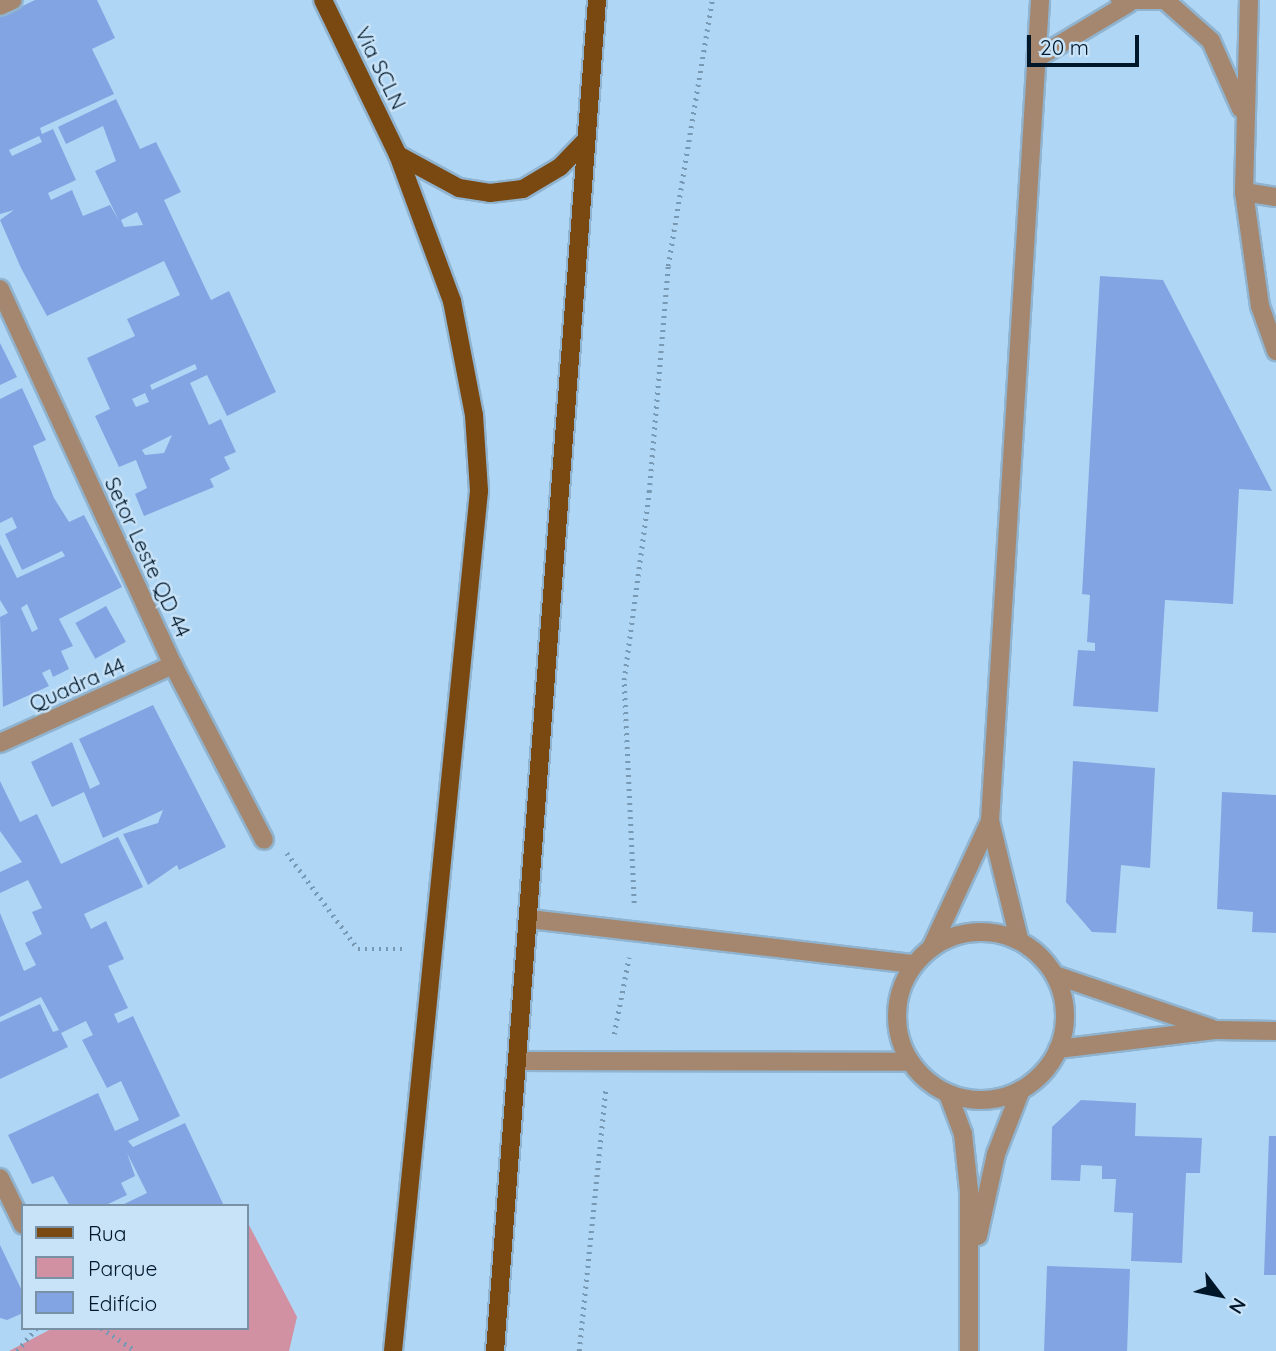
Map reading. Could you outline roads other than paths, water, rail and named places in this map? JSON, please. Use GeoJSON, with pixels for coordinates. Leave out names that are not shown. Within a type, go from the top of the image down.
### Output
{"type":"FeatureCollection","features":[{"type":"Feature","properties":{"kind":"main road","name":"Via SCLN"},"geometry":{"type":"LineString","coordinates":[[323,0],[398,155],[452,301],[474,415],[479,491],[436,949],[393,1351]]}},
{"type":"Feature","properties":{"kind":"main road"},"geometry":{"type":"LineString","coordinates":[[495,1351],[520,1061],[597,0]]}},
{"type":"Feature","properties":{"kind":"main road"},"geometry":{"type":"LineString","coordinates":[[398,155],[459,188],[490,192],[523,188],[560,167],[586,140]]}},
{"type":"Feature","properties":{"kind":"street"},"geometry":{"type":"LineString","coordinates":[[0,6],[13,0]]}},
{"type":"Feature","properties":{"kind":"street"},"geometry":{"type":"LineString","coordinates":[[1040,0],[990,821],[1019,939],[1055,975],[1215,1030]]}},
{"type":"Feature","properties":{"kind":"street"},"geometry":{"type":"LineString","coordinates":[[1037,58],[1125,1],[1167,0],[1211,41],[1245,119]]}},
{"type":"Feature","properties":{"kind":"street"},"geometry":{"type":"LineString","coordinates":[[1249,0],[1244,192],[1260,306],[1276,351]]}},
{"type":"Feature","properties":{"kind":"street"},"geometry":{"type":"LineString","coordinates":[[1244,192],[1276,197]]}},
{"type":"Feature","properties":{"kind":"street","name":"Setor Leste QD 44"},"geometry":{"type":"LineString","coordinates":[[0,289],[173,665],[264,840]]}},
{"type":"Feature","properties":{"kind":"street","name":"Quadra 44"},"geometry":{"type":"LineString","coordinates":[[0,743],[173,665]]}},
{"type":"Feature","properties":{"kind":"street"},"geometry":{"type":"LineString","coordinates":[[990,821],[932,946],[913,964],[898,995],[897,1018],[909,1062],[948,1094],[985,1101],[1021,1090]]}},
{"type":"Feature","properties":{"kind":"street"},"geometry":{"type":"LineString","coordinates":[[530,919],[913,964]]}},
{"type":"Feature","properties":{"kind":"street"},"geometry":{"type":"LineString","coordinates":[[932,946],[975,931],[1019,939]]}},
{"type":"Feature","properties":{"kind":"street"},"geometry":{"type":"LineString","coordinates":[[973,1260],[996,1154],[1021,1090],[1058,1049],[1065,1024],[1055,975]]}},
{"type":"Feature","properties":{"kind":"street"},"geometry":{"type":"LineString","coordinates":[[1058,1049],[1215,1030],[1276,1031]]}},
{"type":"Feature","properties":{"kind":"street"},"geometry":{"type":"LineString","coordinates":[[520,1061],[608,1064],[909,1062]]}},
{"type":"Feature","properties":{"kind":"street"},"geometry":{"type":"LineString","coordinates":[[948,1094],[963,1135],[973,1260],[969,1351]]}},
{"type":"Feature","properties":{"kind":"street"},"geometry":{"type":"LineString","coordinates":[[0,1178],[21,1221]]}}]}
